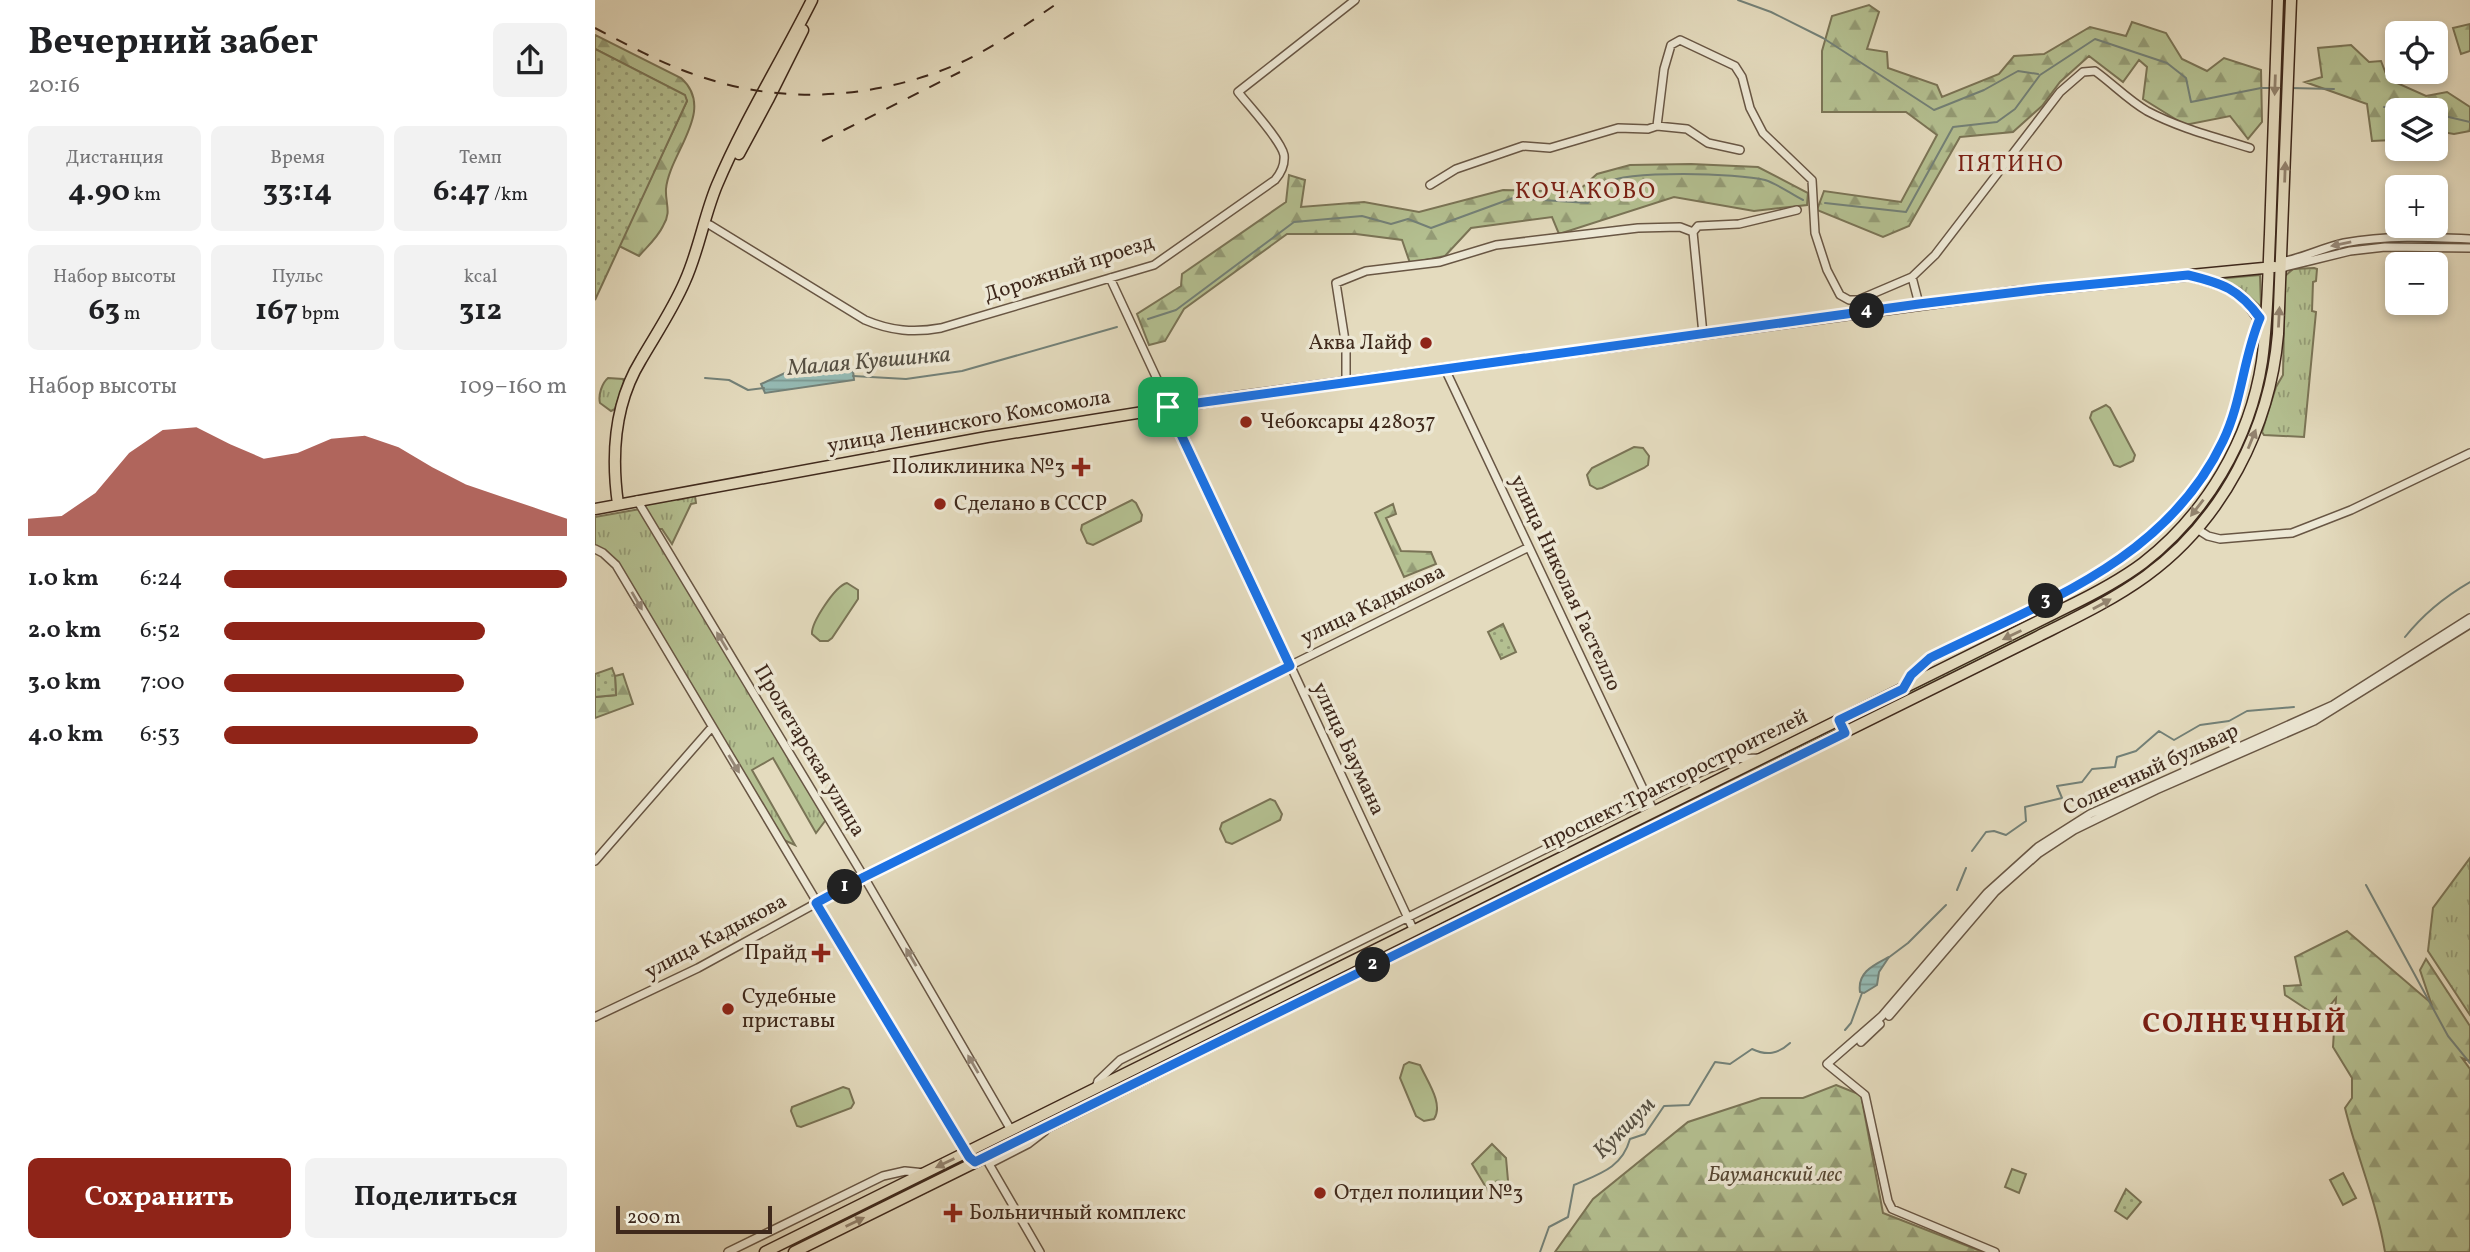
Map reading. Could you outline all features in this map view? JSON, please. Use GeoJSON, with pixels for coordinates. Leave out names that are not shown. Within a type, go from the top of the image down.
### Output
{"type":"FeatureCollection","features":[{"type":"Feature","properties":{"kind":"main road"},"geometry":{"type":"LineString","coordinates":[[621,504],[617,448],[635,384],[654,344],[689,289],[717,186],[746,124],[812,0]]}},
{"type":"Feature","properties":{"kind":"main road"},"geometry":{"type":"LineString","coordinates":[[707,224],[731,168],[818,0]]}},
{"type":"Feature","properties":{"kind":"main road","name":"проспект Тракторостроителей"},"geometry":{"type":"LineString","coordinates":[[765,1252],[2093,594],[2131,571],[2165,544],[2198,508],[2229,461],[2254,396],[2262,363],[2269,267],[2277,0]]}},
{"type":"Feature","properties":{"kind":"main road","name":"проспект Тракторостроителей"},"geometry":{"type":"LineString","coordinates":[[794,1252],[1845,733],[2120,593],[2164,562],[2197,528],[2232,481],[2260,419],[2276,352],[2291,0]]}},
{"type":"Feature","properties":{"kind":"main road","name":"улица Ленинского Комсомола"},"geometry":{"type":"LineString","coordinates":[[595,509],[987,437],[1168,407],[1919,304],[2281,265]]}},
{"type":"Feature","properties":{"kind":"main road"},"geometry":{"type":"LineString","coordinates":[[2188,275],[2236,291],[2250,304],[2266,330]]}},
{"type":"Feature","properties":{"kind":"main road"},"geometry":{"type":"LineString","coordinates":[[1839,720],[1845,733]]}},
{"type":"Feature","properties":{"kind":"main road"},"geometry":{"type":"LineString","coordinates":[[1414,930],[1420,942]]}},
{"type":"Feature","properties":{"kind":"main road"},"geometry":{"type":"LineString","coordinates":[[1011,1130],[1013,1144]]}},
{"type":"Feature","properties":{"kind":"main road"},"geometry":{"type":"LineString","coordinates":[[966,1152],[975,1162]]}},
{"type":"Feature","properties":{"kind":"main road"},"geometry":{"type":"LineString","coordinates":[[908,1181],[914,1193]]}},
{"type":"Feature","properties":{"kind":"main road"},"geometry":{"type":"LineString","coordinates":[[815,1227],[821,1239]]}},
{"type":"Feature","properties":{"kind":"street","name":"Дорожный проезд"},"geometry":{"type":"LineString","coordinates":[[707,224],[865,320],[894,330],[926,331],[941,328],[1161,261],[1275,180],[1283,168],[1282,149],[1238,92],[1355,0]]}},
{"type":"Feature","properties":{"kind":"street"},"geometry":{"type":"LineString","coordinates":[[1657,126],[1664,69],[1671,45],[1679,40],[1735,66],[1742,77],[1750,108],[1763,133],[1812,180],[1815,233],[1827,270],[1840,295],[1849,300],[1858,300],[1912,277],[1935,256],[2060,92],[2083,72],[2095,71],[2146,110],[2178,125],[2250,148]]}},
{"type":"Feature","properties":{"kind":"street"},"geometry":{"type":"LineString","coordinates":[[1430,185],[1456,169],[1523,146],[1550,148],[1618,128],[1648,129],[1657,126],[1687,129],[1708,144],[1740,150]]}},
{"type":"Feature","properties":{"kind":"street"},"geometry":{"type":"LineString","coordinates":[[1346,382],[1346,347],[1336,283],[1353,274],[1440,262],[1496,245],[1638,228],[1696,229],[1739,225],[1797,210]]}},
{"type":"Feature","properties":{"kind":"street"},"geometry":{"type":"LineString","coordinates":[[1696,229],[1703,334]]}},
{"type":"Feature","properties":{"kind":"street"},"geometry":{"type":"LineString","coordinates":[[2281,265],[2341,244],[2395,238]]}},
{"type":"Feature","properties":{"kind":"street"},"geometry":{"type":"LineString","coordinates":[[2404,238],[2404,246]]}},
{"type":"Feature","properties":{"kind":"street"},"geometry":{"type":"LineString","coordinates":[[2437,238],[2470,239]]}},
{"type":"Feature","properties":{"kind":"street"},"geometry":{"type":"LineString","coordinates":[[2281,265],[2350,251],[2404,246],[2470,248]]}},
{"type":"Feature","properties":{"kind":"street"},"geometry":{"type":"LineString","coordinates":[[1912,277],[1919,304]]}},
{"type":"Feature","properties":{"kind":"street","name":"улица Баумана"},"geometry":{"type":"LineString","coordinates":[[1110,278],[1414,930]]}},
{"type":"Feature","properties":{"kind":"street"},"geometry":{"type":"LineString","coordinates":[[1903,689],[1919,666],[2099,573],[2138,547],[2163,525],[2201,480],[2224,439],[2239,396],[2253,336],[2267,304]]}},
{"type":"Feature","properties":{"kind":"street","name":"улица Николая Гастелло"},"geometry":{"type":"LineString","coordinates":[[1445,369],[1654,812]]}},
{"type":"Feature","properties":{"kind":"street"},"geometry":{"type":"LineString","coordinates":[[2197,528],[2208,536],[2220,539],[2292,533],[2351,510],[2470,453]]}},
{"type":"Feature","properties":{"kind":"street","name":"Пролетарская улица"},"geometry":{"type":"LineString","coordinates":[[637,500],[864,877],[1011,1130]]}},
{"type":"Feature","properties":{"kind":"street","name":"улица Кадыкова"},"geometry":{"type":"LineString","coordinates":[[595,1017],[694,970],[864,877],[1529,547]]}},
{"type":"Feature","properties":{"kind":"street"},"geometry":{"type":"LineString","coordinates":[[595,549],[616,565],[966,1152]]}},
{"type":"Feature","properties":{"kind":"street","name":"Солнечный бульвар"},"geometry":{"type":"LineString","coordinates":[[2461,627],[2470,618]]}},
{"type":"Feature","properties":{"kind":"street","name":"Солнечный бульвар"},"geometry":{"type":"LineString","coordinates":[[1995,1252],[1892,1209],[1865,1095],[1829,1066],[1869,1035],[2002,878],[2038,847],[2091,817],[2283,732],[2470,624]]}},
{"type":"Feature","properties":{"kind":"street"},"geometry":{"type":"LineString","coordinates":[[595,861],[712,727]]}},
{"type":"Feature","properties":{"kind":"street","name":"проспект Тракторостроителей"},"geometry":{"type":"LineString","coordinates":[[1096,1088],[1098,1081],[1115,1064],[1408,917],[1733,759],[1763,758]]}},
{"type":"Feature","properties":{"kind":"street"},"geometry":{"type":"LineString","coordinates":[[1139,1051],[1157,1058]]}},
{"type":"Feature","properties":{"kind":"street"},"geometry":{"type":"LineString","coordinates":[[975,1162],[989,1164],[1028,1144],[1058,1122]]}},
{"type":"Feature","properties":{"kind":"street"},"geometry":{"type":"LineString","coordinates":[[989,1164],[1040,1252]]}},
{"type":"Feature","properties":{"kind":"street"},"geometry":{"type":"LineString","coordinates":[[728,1252],[883,1176],[905,1171],[925,1173]]}},
{"type":"Feature","properties":{"kind":"green space"},"geometry":{"type":"Polygon","coordinates":[[[1869,5],[1879,12],[1867,49],[1887,52],[1888,68],[1937,85],[1942,97],[1999,74],[2014,56],[2044,54],[2090,27],[2126,36],[2132,22],[2166,33],[2182,59],[2207,71],[2224,58],[2261,70],[2262,122],[2248,139],[2230,116],[2185,125],[2143,99],[2147,67],[2139,60],[2123,82],[2089,56],[2060,82],[2042,106],[2013,132],[1960,137],[1909,226],[1883,237],[1817,210],[1824,191],[1901,202],[1937,135],[1906,112],[1822,112],[1822,51],[1832,16],[1869,5]]]}},
{"type":"Feature","properties":{"kind":"green space"},"geometry":{"type":"Polygon","coordinates":[[[2470,24],[2470,51],[2461,54],[2453,28],[2470,24]]]}},
{"type":"Feature","properties":{"kind":"green space"},"geometry":{"type":"Polygon","coordinates":[[[595,35],[681,78],[691,90],[694,104],[693,118],[669,175],[666,221],[639,256],[619,246],[687,101],[684,95],[595,49],[595,35]]]}},
{"type":"Feature","properties":{"kind":"green space"},"geometry":{"type":"Polygon","coordinates":[[[2351,45],[2369,62],[2381,61],[2385,71],[2385,84],[2399,84],[2426,96],[2447,92],[2470,107],[2470,131],[2448,133],[2448,98],[2385,98],[2385,140],[2372,141],[2367,104],[2305,82],[2322,77],[2318,48],[2351,45]]]}},
{"type":"Feature","properties":{"kind":"green space"},"geometry":{"type":"Polygon","coordinates":[[[595,49],[685,95],[687,101],[595,300],[595,49]]]}},
{"type":"Feature","properties":{"kind":"green space"},"geometry":{"type":"Polygon","coordinates":[[[1630,165],[1758,167],[1808,193],[1807,205],[1754,211],[1674,197],[1559,234],[1552,217],[1471,228],[1445,256],[1410,263],[1402,240],[1356,234],[1287,234],[1184,309],[1165,341],[1149,345],[1137,314],[1181,286],[1182,274],[1286,202],[1289,175],[1305,180],[1301,207],[1364,202],[1419,212],[1503,190],[1577,192],[1597,174],[1630,165]]]}},
{"type":"Feature","properties":{"kind":"green space"},"geometry":{"type":"Polygon","coordinates":[[[2293,269],[2317,269],[2316,281],[2313,282],[2312,311],[2316,312],[2304,437],[2264,435],[2262,432],[2276,387],[2283,375],[2285,276],[2293,269]]]}},
{"type":"Feature","properties":{"kind":"green space"},"geometry":{"type":"Polygon","coordinates":[[[2260,275],[2261,307],[2240,288],[2216,279],[2260,275]]]}},
{"type":"Feature","properties":{"kind":"green space"},"geometry":{"type":"Polygon","coordinates":[[[2270,335],[2267,373],[2258,410],[2244,445],[2227,478],[2207,509],[2182,537],[2155,563],[2124,585],[2123,583],[2154,561],[2181,535],[2226,477],[2243,444],[2256,409],[2265,373],[2270,335]]]}},
{"type":"Feature","properties":{"kind":"green space"},"geometry":{"type":"Polygon","coordinates":[[[608,378],[623,379],[624,382],[615,409],[611,411],[600,403],[602,386],[608,378]]]}},
{"type":"Feature","properties":{"kind":"green space"},"geometry":{"type":"Polygon","coordinates":[[[2106,405],[2135,455],[2133,461],[2120,467],[2114,465],[2090,418],[2092,412],[2106,405]]]}},
{"type":"Feature","properties":{"kind":"green space"},"geometry":{"type":"Polygon","coordinates":[[[1634,447],[1643,448],[1649,456],[1648,465],[1602,488],[1597,489],[1590,485],[1587,475],[1592,468],[1634,447]]]}},
{"type":"Feature","properties":{"kind":"green space"},"geometry":{"type":"Polygon","coordinates":[[[674,496],[678,500],[695,496],[696,503],[691,504],[672,544],[662,529],[658,529],[643,504],[674,496]]]}},
{"type":"Feature","properties":{"kind":"green space"},"geometry":{"type":"Polygon","coordinates":[[[1132,500],[1142,515],[1141,521],[1093,545],[1087,543],[1081,530],[1082,525],[1132,500]]]}},
{"type":"Feature","properties":{"kind":"green space"},"geometry":{"type":"Polygon","coordinates":[[[1393,504],[1396,514],[1386,518],[1401,551],[1431,552],[1436,564],[1404,577],[1375,513],[1393,504]]]}},
{"type":"Feature","properties":{"kind":"green space"},"geometry":{"type":"Polygon","coordinates":[[[640,509],[828,817],[816,833],[773,758],[752,770],[795,845],[777,837],[616,565],[595,549],[595,517],[640,509]]]}},
{"type":"Feature","properties":{"kind":"green space"},"geometry":{"type":"Polygon","coordinates":[[[847,583],[858,590],[858,599],[832,638],[820,641],[812,634],[815,622],[830,598],[847,583]]]}},
{"type":"Feature","properties":{"kind":"green space"},"geometry":{"type":"Polygon","coordinates":[[[2118,585],[2120,588],[2079,611],[1855,721],[1853,718],[2077,608],[2118,585]]]}},
{"type":"Feature","properties":{"kind":"green space"},"geometry":{"type":"Polygon","coordinates":[[[1503,624],[1516,652],[1501,659],[1488,632],[1503,624]]]}},
{"type":"Feature","properties":{"kind":"green space"},"geometry":{"type":"Polygon","coordinates":[[[612,668],[616,695],[595,697],[595,674],[612,668]]]}},
{"type":"Feature","properties":{"kind":"green space"},"geometry":{"type":"Polygon","coordinates":[[[623,674],[633,704],[595,718],[595,697],[616,695],[615,676],[623,674]]]}},
{"type":"Feature","properties":{"kind":"green space"},"geometry":{"type":"Polygon","coordinates":[[[1837,726],[1839,729],[1512,893],[1511,891],[1837,726]]]}},
{"type":"Feature","properties":{"kind":"green space"},"geometry":{"type":"Polygon","coordinates":[[[1270,799],[1275,801],[1282,814],[1280,820],[1232,844],[1226,842],[1220,829],[1222,823],[1270,799]]]}},
{"type":"Feature","properties":{"kind":"green space"},"geometry":{"type":"Polygon","coordinates":[[[2470,858],[2470,1015],[2428,951],[2433,908],[2470,858]]]}},
{"type":"Feature","properties":{"kind":"green space"},"geometry":{"type":"Polygon","coordinates":[[[2347,931],[2431,1003],[2420,970],[2426,959],[2470,1026],[2470,1061],[2462,1058],[2470,1069],[2470,1252],[2385,1252],[2345,1108],[2352,1098],[2352,1078],[2333,1047],[2336,998],[2320,1018],[2285,995],[2284,986],[2301,985],[2295,957],[2347,931]]]}},
{"type":"Feature","properties":{"kind":"green space"},"geometry":{"type":"Polygon","coordinates":[[[1404,942],[1405,944],[1107,1092],[1107,1089],[1404,942]]]}},
{"type":"Feature","properties":{"kind":"green space"},"geometry":{"type":"Polygon","coordinates":[[[1409,1062],[1420,1065],[1433,1092],[1437,1106],[1434,1119],[1424,1121],[1416,1116],[1400,1078],[1404,1065],[1409,1062]]]}},
{"type":"Feature","properties":{"kind":"green space","name":"Бауманский лес"},"geometry":{"type":"Polygon","coordinates":[[[1836,1085],[1861,1095],[1883,1213],[1983,1252],[1555,1252],[1593,1199],[1688,1122],[1761,1098],[1803,1098],[1836,1085]]]}},
{"type":"Feature","properties":{"kind":"green space"},"geometry":{"type":"Polygon","coordinates":[[[843,1087],[849,1089],[854,1103],[851,1108],[801,1127],[797,1126],[792,1107],[843,1087]]]}},
{"type":"Feature","properties":{"kind":"green space"},"geometry":{"type":"Polygon","coordinates":[[[1492,1144],[1506,1158],[1509,1192],[1503,1196],[1490,1194],[1472,1164],[1492,1144]]]}},
{"type":"Feature","properties":{"kind":"green space"},"geometry":{"type":"Polygon","coordinates":[[[2012,1169],[2026,1174],[2019,1193],[2005,1187],[2012,1169]]]}},
{"type":"Feature","properties":{"kind":"green space"},"geometry":{"type":"Polygon","coordinates":[[[2343,1173],[2356,1198],[2343,1205],[2330,1180],[2343,1173]]]}},
{"type":"Feature","properties":{"kind":"green space"},"geometry":{"type":"Polygon","coordinates":[[[2126,1189],[2141,1202],[2127,1219],[2115,1211],[2126,1189]]]}},
{"type":"Feature","properties":{"kind":"water"},"geometry":{"type":"Polygon","coordinates":[[[838,361],[853,370],[854,380],[765,393],[761,384],[800,366],[838,361]]]}},
{"type":"Feature","properties":{"kind":"water"},"geometry":{"type":"Polygon","coordinates":[[[1889,957],[1879,972],[1877,985],[1864,993],[1860,992],[1864,974],[1872,966],[1889,957]]]}},
{"type":"Feature","properties":{"kind":"waterway"},"geometry":{"type":"LineString","coordinates":[[1738,0],[1771,12],[1823,38],[1934,110],[1984,90],[2018,71],[2038,74]]}},
{"type":"Feature","properties":{"kind":"waterway","name":"Малая Кувшинка"},"geometry":{"type":"LineString","coordinates":[[1825,203],[1906,212],[1953,127],[1997,122],[2015,109],[2040,75],[2095,39],[2167,63],[2186,78],[2191,102],[2270,88]]}},
{"type":"Feature","properties":{"kind":"waterway","name":"Малая Кувшинка"},"geometry":{"type":"LineString","coordinates":[[2290,88],[2334,89]]}},
{"type":"Feature","properties":{"kind":"waterway","name":"Малая Кувшинка"},"geometry":{"type":"LineString","coordinates":[[2448,117],[2470,122]]}},
{"type":"Feature","properties":{"kind":"waterway","name":"Малая Кувшинка"},"geometry":{"type":"LineString","coordinates":[[1148,319],[1176,310],[1294,222],[1362,216],[1391,224],[1408,219],[1431,228],[1513,198],[1588,203],[1605,183],[1659,174],[1709,174],[1765,180],[1803,200]]}},
{"type":"Feature","properties":{"kind":"waterway","name":"Малая Кувшинка"},"geometry":{"type":"LineString","coordinates":[[853,376],[906,379],[962,371],[1117,327]]}},
{"type":"Feature","properties":{"kind":"waterway","name":"Малая Кувшинка"},"geometry":{"type":"LineString","coordinates":[[705,378],[729,380],[748,390],[764,388]]}},
{"type":"Feature","properties":{"kind":"waterway","name":"Кукшум"},"geometry":{"type":"LineString","coordinates":[[2405,637],[2435,606],[2470,582]]}},
{"type":"Feature","properties":{"kind":"waterway","name":"Кукшум"},"geometry":{"type":"LineString","coordinates":[[1972,851],[1986,832],[1994,831],[2006,835],[2026,821],[2025,807],[2062,798],[2057,786],[2082,782],[2092,769],[2115,767],[2117,757],[2136,751],[2159,731],[2174,740],[2200,725],[2229,721],[2247,711],[2294,707]]}},
{"type":"Feature","properties":{"kind":"waterway","name":"Кукшум"},"geometry":{"type":"LineString","coordinates":[[1957,890],[1966,868]]}},
{"type":"Feature","properties":{"kind":"waterway"},"geometry":{"type":"LineString","coordinates":[[2366,885],[2448,1036],[2470,1063]]}},
{"type":"Feature","properties":{"kind":"waterway","name":"Кукшум"},"geometry":{"type":"LineString","coordinates":[[1888,958],[1908,943],[1946,905]]}},
{"type":"Feature","properties":{"kind":"waterway","name":"Кукшум"},"geometry":{"type":"LineString","coordinates":[[1845,1030],[1851,1023],[1862,993]]}},
{"type":"Feature","properties":{"kind":"waterway","name":"Кукшум"},"geometry":{"type":"LineString","coordinates":[[1540,1252],[1549,1227],[1568,1217],[1574,1185],[1601,1173],[1615,1163],[1630,1139],[1645,1134],[1664,1106],[1689,1105],[1715,1062],[1730,1064],[1752,1049],[1772,1053],[1790,1043]]}},
{"type":"Feature","properties":{"kind":"railway"},"geometry":{"type":"LineString","coordinates":[[595,28],[674,67],[734,86],[767,92],[834,94],[899,84],[962,62],[1001,41],[1062,0]]}},
{"type":"Feature","properties":{"kind":"railway"},"geometry":{"type":"LineString","coordinates":[[822,141],[960,72]]}},
{"type":"Feature","properties":{"kind":"place","name":"Аква Лайф"},"geometry":{"type":"Point","coordinates":[1426,343]}},
{"type":"Feature","properties":{"kind":"place","name":"Чебоксары 428037"},"geometry":{"type":"Point","coordinates":[1246,422]}},
{"type":"Feature","properties":{"kind":"place","name":"Поликлиника №3"},"geometry":{"type":"Point","coordinates":[1081,467]}},
{"type":"Feature","properties":{"kind":"place","name":"Сделано в СССР"},"geometry":{"type":"Point","coordinates":[940,504]}},
{"type":"Feature","properties":{"kind":"place","name":"Прайд"},"geometry":{"type":"Point","coordinates":[821,953]}},
{"type":"Feature","properties":{"kind":"place","name":"Судебные приставы"},"geometry":{"type":"Point","coordinates":[728,1009]}},
{"type":"Feature","properties":{"kind":"place","name":"Отдел полиции №3"},"geometry":{"type":"Point","coordinates":[1320,1193]}},
{"type":"Feature","properties":{"kind":"place","name":"Больничный комплекс"},"geometry":{"type":"Point","coordinates":[953,1213]}},
{"type":"Feature","properties":{"kind":"district","name":"ПЯТИНО"},"geometry":{"type":"Point","coordinates":[2011,165]}},
{"type":"Feature","properties":{"kind":"district","name":"КОЧАКОВО"},"geometry":{"type":"Point","coordinates":[1586,192]}},
{"type":"Feature","properties":{"kind":"district","name":"СОЛНЕЧНЫЙ"},"geometry":{"type":"Point","coordinates":[2245,1024]}},
{"type":"Feature","properties":{"kind":"route"},"geometry":{"type":"LineString","coordinates":[[2188,275],[2236,291],[2260,318],[2235,410],[2217,454],[2201,480],[2175,512],[2150,538],[2127,555],[2029,610],[1930,658],[1911,675],[1903,689],[1839,720],[1845,733],[975,1162],[969,1157],[816,903],[1290,666],[1168,407],[1919,304],[2188,275]]}}]}
